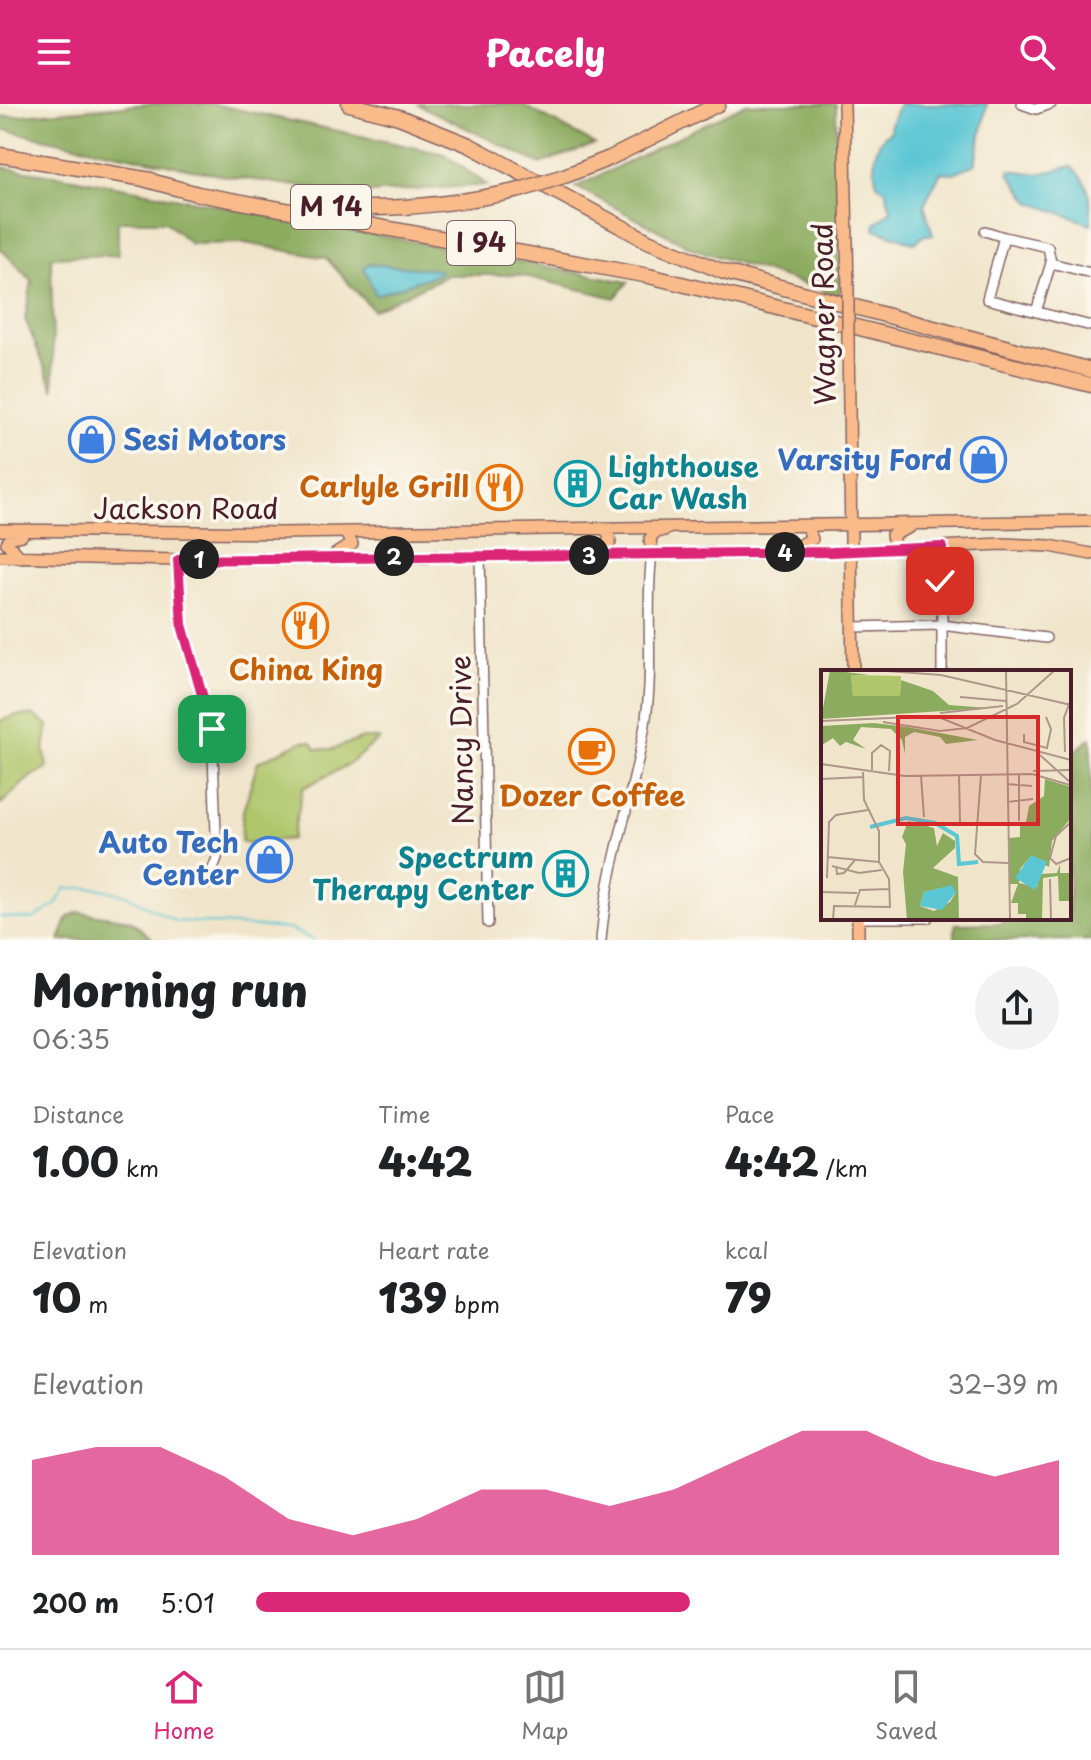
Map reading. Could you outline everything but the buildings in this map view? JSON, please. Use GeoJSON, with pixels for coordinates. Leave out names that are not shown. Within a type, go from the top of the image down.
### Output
{"type":"FeatureCollection","features":[{"type":"Feature","properties":{"kind":"highway"},"geometry":{"type":"LineString","coordinates":[[349,104],[399,117],[469,145],[648,241],[724,272],[1091,370]]}},
{"type":"Feature","properties":{"kind":"highway","name":"M 14"},"geometry":{"type":"LineString","coordinates":[[143,179],[301,204],[369,209],[437,205],[520,190],[567,175],[610,158],[718,104]]}},
{"type":"Feature","properties":{"kind":"highway","name":"I 94"},"geometry":{"type":"LineString","coordinates":[[0,155],[143,179],[198,194],[649,276],[1091,385]]}},
{"type":"Feature","properties":{"kind":"highway"},"geometry":{"type":"LineString","coordinates":[[1019,366],[1091,395]]}},
{"type":"Feature","properties":{"kind":"main road","name":"Wagner Road"},"geometry":{"type":"LineString","coordinates":[[844,104],[853,670]]}},
{"type":"Feature","properties":{"kind":"main road","name":"Jackson Road"},"geometry":{"type":"LineString","coordinates":[[0,530],[50,533],[345,532],[1091,521]]}},
{"type":"Feature","properties":{"kind":"main road"},"geometry":{"type":"LineString","coordinates":[[895,550],[891,540],[895,531],[926,524]]}},
{"type":"Feature","properties":{"kind":"main road"},"geometry":{"type":"LineString","coordinates":[[769,552],[808,544],[812,535],[807,525]]}},
{"type":"Feature","properties":{"kind":"main road"},"geometry":{"type":"LineString","coordinates":[[652,553],[649,545],[654,533],[684,526]]}},
{"type":"Feature","properties":{"kind":"main road"},"geometry":{"type":"LineString","coordinates":[[574,555],[608,545],[608,531],[601,528]]}},
{"type":"Feature","properties":{"kind":"main road"},"geometry":{"type":"LineString","coordinates":[[385,556],[387,538],[414,530]]}},
{"type":"Feature","properties":{"kind":"main road"},"geometry":{"type":"LineString","coordinates":[[320,557],[349,549],[351,539],[345,532]]}},
{"type":"Feature","properties":{"kind":"main road"},"geometry":{"type":"LineString","coordinates":[[20,557],[8,547],[11,537],[50,533]]}},
{"type":"Feature","properties":{"kind":"main road","name":"Jackson Road"},"geometry":{"type":"LineString","coordinates":[[0,556],[178,560],[852,551],[1030,545],[1091,554]]}},
{"type":"Feature","properties":{"kind":"street"},"geometry":{"type":"LineString","coordinates":[[1022,104],[1036,109],[1051,104]]}},
{"type":"Feature","properties":{"kind":"street"},"geometry":{"type":"LineString","coordinates":[[985,231],[1048,247],[1051,263],[1036,312]]}},
{"type":"Feature","properties":{"kind":"street"},"geometry":{"type":"LineString","coordinates":[[1004,237],[987,299],[1091,326]]}},
{"type":"Feature","properties":{"kind":"street"},"geometry":{"type":"LineString","coordinates":[[1051,263],[1091,273]]}},
{"type":"Feature","properties":{"kind":"street"},"geometry":{"type":"LineString","coordinates":[[942,547],[942,670]]}},
{"type":"Feature","properties":{"kind":"street"},"geometry":{"type":"LineString","coordinates":[[601,940],[610,875],[650,688],[652,553]]}},
{"type":"Feature","properties":{"kind":"street","name":"Nancy Drive"},"geometry":{"type":"LineString","coordinates":[[480,556],[488,923]]}},
{"type":"Feature","properties":{"kind":"street"},"geometry":{"type":"LineString","coordinates":[[178,560],[182,625],[212,729],[217,858],[207,884]]}},
{"type":"Feature","properties":{"kind":"street"},"geometry":{"type":"LineString","coordinates":[[853,627],[941,625],[1046,638]]}},
{"type":"Feature","properties":{"kind":"green space"},"geometry":{"type":"Polygon","coordinates":[[[149,104],[213,104],[444,154],[487,185],[353,194],[219,175],[0,129],[0,117],[149,104]]]}},
{"type":"Feature","properties":{"kind":"green space"},"geometry":{"type":"Polygon","coordinates":[[[417,104],[521,104],[595,144],[540,164],[417,104]]]}},
{"type":"Feature","properties":{"kind":"green space"},"geometry":{"type":"Polygon","coordinates":[[[746,104],[836,104],[840,296],[692,248],[576,187],[746,104]]]}},
{"type":"Feature","properties":{"kind":"green space"},"geometry":{"type":"Polygon","coordinates":[[[0,167],[628,282],[615,298],[520,275],[448,275],[373,310],[326,258],[245,243],[191,244],[165,221],[118,221],[118,255],[51,257],[54,390],[25,319],[32,281],[0,248],[0,167]]]}},
{"type":"Feature","properties":{"kind":"green space"},"geometry":{"type":"Polygon","coordinates":[[[17,715],[33,715],[48,725],[44,749],[47,768],[30,777],[0,805],[0,721],[17,715]]]}},
{"type":"Feature","properties":{"kind":"green space"},"geometry":{"type":"Polygon","coordinates":[[[363,738],[379,739],[348,765],[303,788],[292,839],[241,841],[243,811],[258,762],[303,741],[312,742],[316,749],[333,749],[363,738]]]}},
{"type":"Feature","properties":{"kind":"green space"},"geometry":{"type":"Polygon","coordinates":[[[1091,738],[1091,940],[955,940],[955,924],[1071,920],[1071,754],[1091,738]]]}},
{"type":"Feature","properties":{"kind":"green space"},"geometry":{"type":"Polygon","coordinates":[[[78,912],[130,920],[154,940],[59,940],[68,917],[78,912]]]}},
{"type":"Feature","properties":{"kind":"water"},"geometry":{"type":"Polygon","coordinates":[[[899,104],[987,104],[975,164],[954,173],[941,172],[924,204],[933,235],[924,235],[915,243],[875,229],[875,224],[891,210],[886,191],[877,184],[875,154],[881,141],[891,131],[899,104]]]}},
{"type":"Feature","properties":{"kind":"water"},"geometry":{"type":"Polygon","coordinates":[[[1071,166],[1086,185],[1091,224],[1030,202],[1009,173],[1010,170],[1039,174],[1071,166]]]}},
{"type":"Feature","properties":{"kind":"water"},"geometry":{"type":"Polygon","coordinates":[[[369,264],[439,270],[440,273],[376,295],[364,268],[369,264]]]}},
{"type":"Feature","properties":{"kind":"waterway"},"geometry":{"type":"LineString","coordinates":[[0,917],[33,919],[55,905],[66,888],[98,888],[126,895],[175,921],[289,929],[314,940]]}},
{"type":"Feature","properties":{"kind":"place","name":"Sesi Motors"},"geometry":{"type":"Point","coordinates":[92,440]}},
{"type":"Feature","properties":{"kind":"place","name":"Varsity Ford"},"geometry":{"type":"Point","coordinates":[983,460]}},
{"type":"Feature","properties":{"kind":"place","name":"Lighthouse Car Wash"},"geometry":{"type":"Point","coordinates":[577,483]}},
{"type":"Feature","properties":{"kind":"place","name":"Carlyle Grill"},"geometry":{"type":"Point","coordinates":[500,487]}},
{"type":"Feature","properties":{"kind":"place","name":"China King"},"geometry":{"type":"Point","coordinates":[306,626]}},
{"type":"Feature","properties":{"kind":"place","name":"Dozer Coffee"},"geometry":{"type":"Point","coordinates":[592,751]}},
{"type":"Feature","properties":{"kind":"place","name":"Auto Tech Center"},"geometry":{"type":"Point","coordinates":[270,859]}},
{"type":"Feature","properties":{"kind":"place","name":"Spectrum Therapy Center"},"geometry":{"type":"Point","coordinates":[565,874]}},
{"type":"Feature","properties":{"kind":"route"},"geometry":{"type":"LineString","coordinates":[[212,729],[182,625],[178,560],[832,552],[942,547],[940,581]]}}]}
